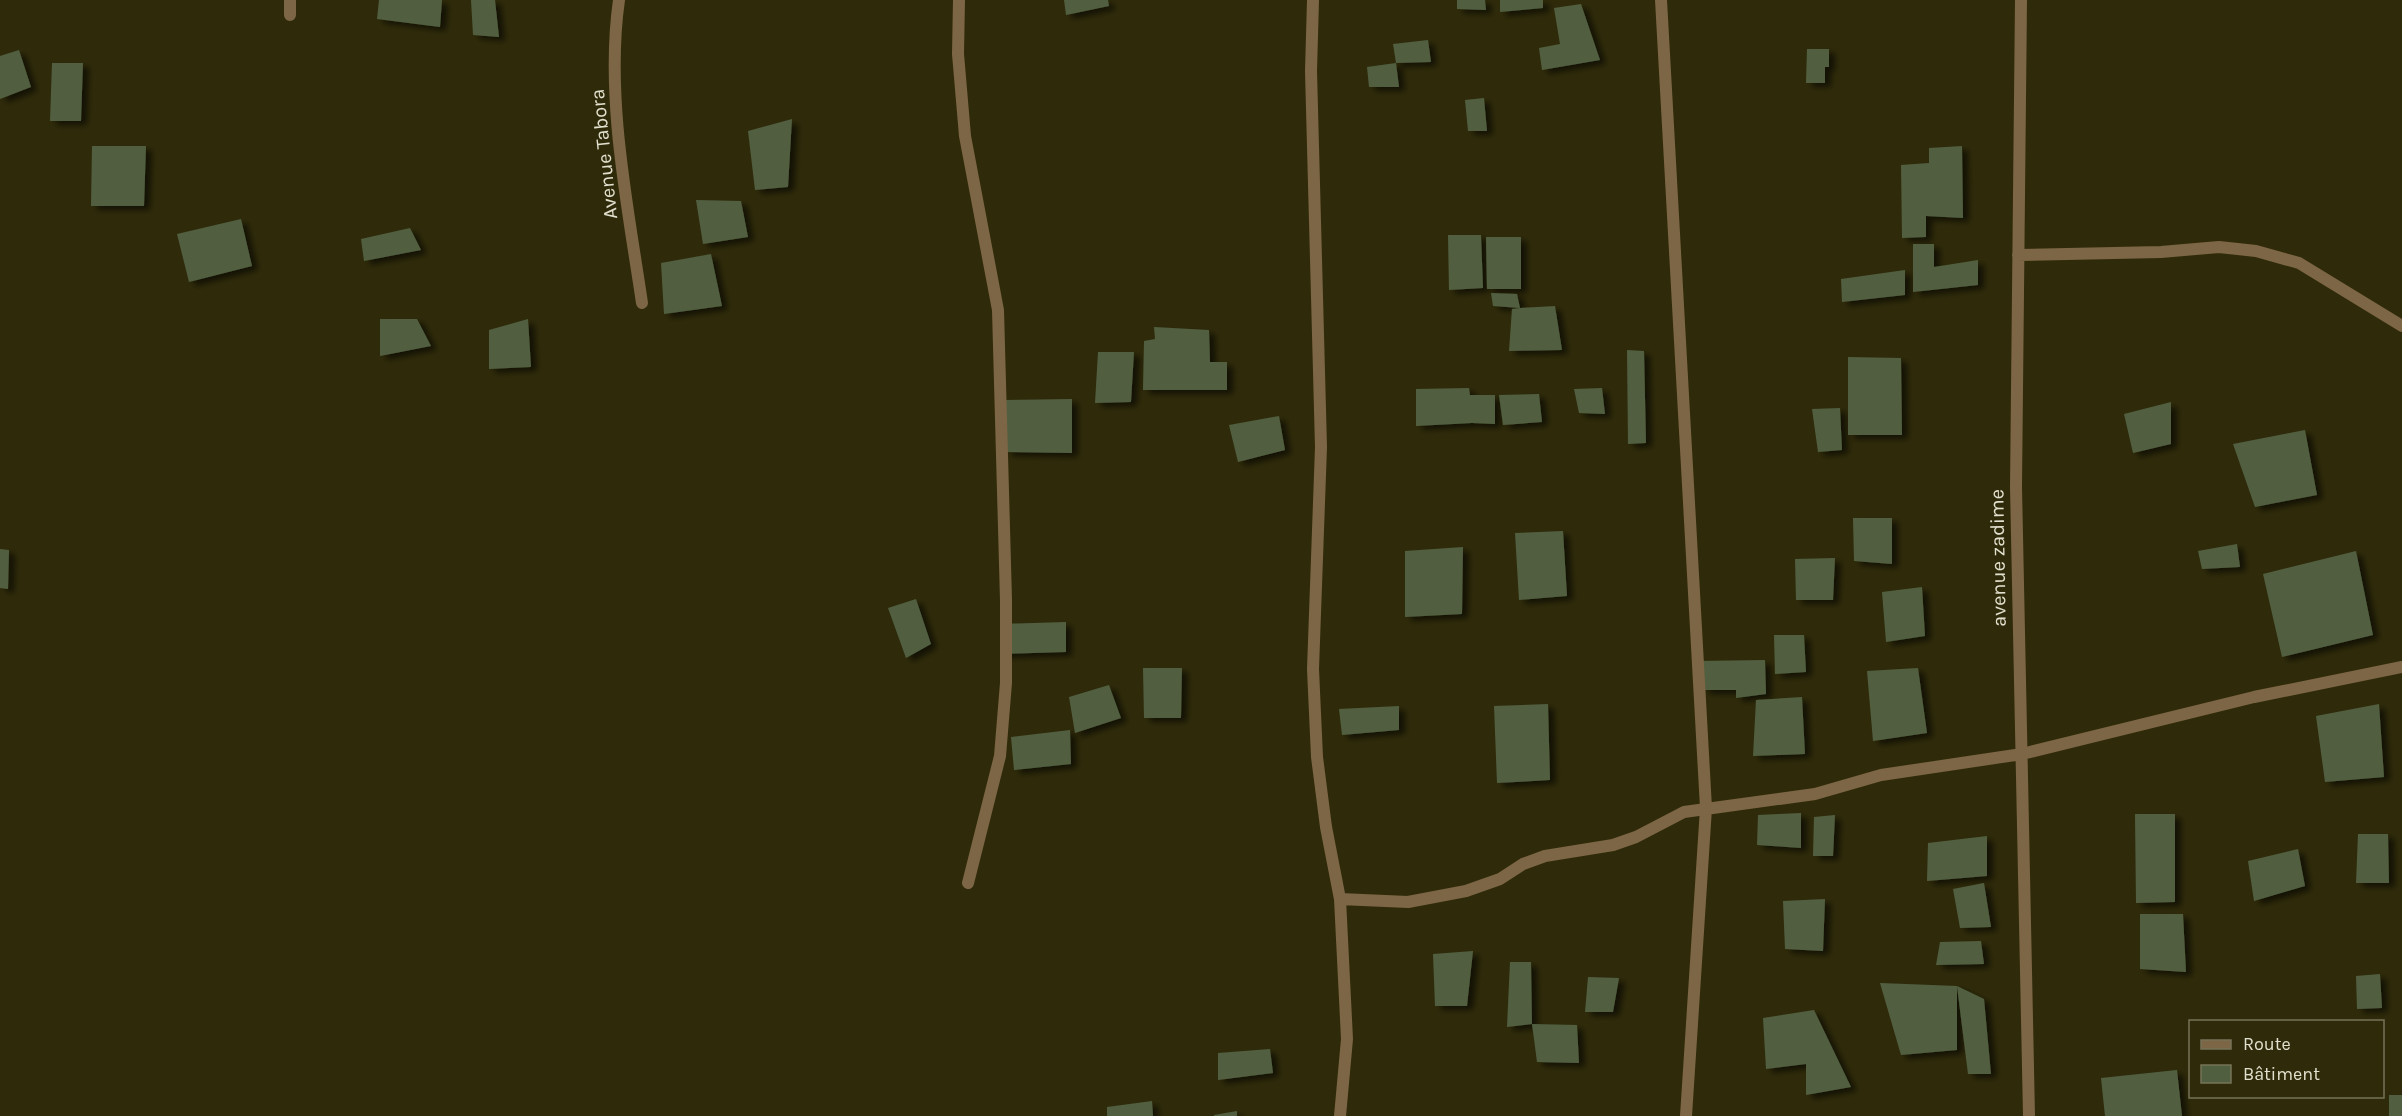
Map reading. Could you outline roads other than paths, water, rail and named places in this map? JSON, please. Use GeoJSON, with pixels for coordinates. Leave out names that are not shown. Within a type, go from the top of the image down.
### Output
{"type":"FeatureCollection","features":[{"type":"Feature","properties":{"kind":"street"},"geometry":{"type":"LineString","coordinates":[[290,0],[290,15]]}},
{"type":"Feature","properties":{"kind":"street","name":"Avenue Tabora"},"geometry":{"type":"LineString","coordinates":[[619,0],[614,33],[621,160],[642,303]]}},
{"type":"Feature","properties":{"kind":"street"},"geometry":{"type":"LineString","coordinates":[[959,0],[958,54],[966,136],[998,310],[1006,600],[1006,683],[1000,756],[968,883]]}},
{"type":"Feature","properties":{"kind":"street"},"geometry":{"type":"LineString","coordinates":[[1313,0],[1311,71],[1321,447],[1313,669],[1317,757],[1326,828],[1340,898],[1347,1039],[1340,1116]]}},
{"type":"Feature","properties":{"kind":"street"},"geometry":{"type":"LineString","coordinates":[[1661,0],[1706,808],[1686,1116]]}},
{"type":"Feature","properties":{"kind":"street","name":"avenue zadime"},"geometry":{"type":"LineString","coordinates":[[2021,0],[2016,487],[2029,1116]]}},
{"type":"Feature","properties":{"kind":"street"},"geometry":{"type":"LineString","coordinates":[[2018,255],[2161,252],[2219,247],[2256,251],[2299,263],[2402,326]]}},
{"type":"Feature","properties":{"kind":"street"},"geometry":{"type":"LineString","coordinates":[[1340,898],[1408,902],[1466,891],[1500,879],[1523,864],[1545,856],[1613,845],[1636,837],[1684,812],[1815,794],[1881,775],[2022,754],[2254,697],[2402,667]]}}]}
